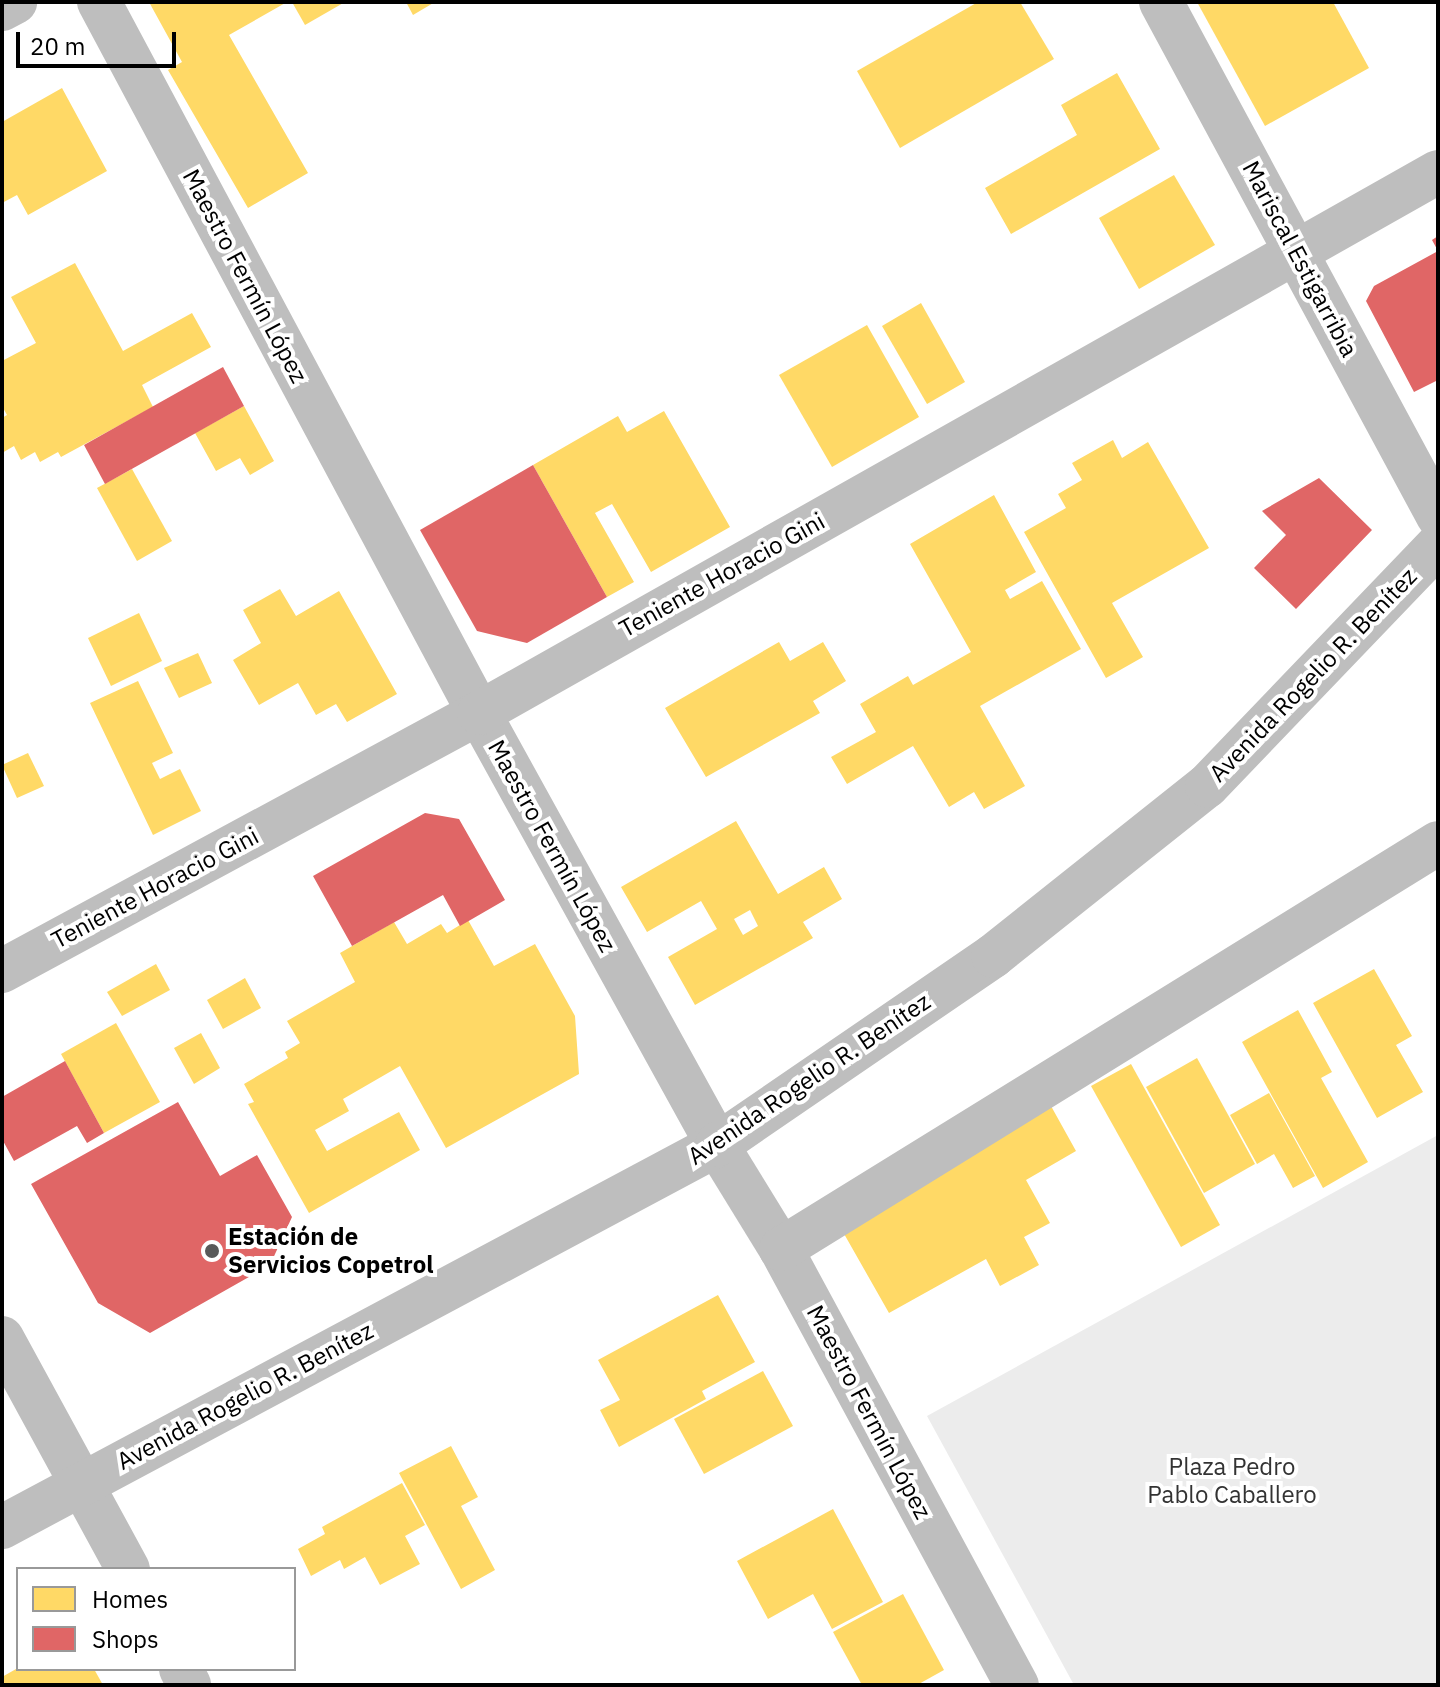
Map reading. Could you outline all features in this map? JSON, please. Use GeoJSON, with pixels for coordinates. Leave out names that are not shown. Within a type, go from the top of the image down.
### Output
{"type":"FeatureCollection","features":[{"type":"Feature","properties":{"kind":"street"},"geometry":{"type":"LineString","coordinates":[[2,9],[15,2]]}},
{"type":"Feature","properties":{"kind":"street","name":"Maestro Fermín López"},"geometry":{"type":"LineString","coordinates":[[99,2],[479,713],[717,1145],[781,1249],[1017,1685]]}},
{"type":"Feature","properties":{"kind":"street","name":"Mariscal Estigarribia"},"geometry":{"type":"LineString","coordinates":[[1161,2],[1438,516]]}},
{"type":"Feature","properties":{"kind":"street","name":"Teniente Horacio Gini"},"geometry":{"type":"LineString","coordinates":[[2,971],[479,713],[1438,172]]}},
{"type":"Feature","properties":{"kind":"street","name":"Avenida Rogelio R. Benítez"},"geometry":{"type":"LineString","coordinates":[[2,1527],[717,1145],[993,956],[1207,786],[1438,545]]}},
{"type":"Feature","properties":{"kind":"street"},"geometry":{"type":"LineString","coordinates":[[781,1249],[1438,843]]}},
{"type":"Feature","properties":{"kind":"street"},"geometry":{"type":"LineString","coordinates":[[2,1338],[127,1567]]}},
{"type":"Feature","properties":{"kind":"green space","name":"Plaza Pedro Pablo Caballero"},"geometry":{"type":"Polygon","coordinates":[[[1438,1135],[1438,1685],[1074,1685],[927,1416],[1438,1135]]]}},
{"type":"Feature","properties":{"kind":"building: Homes"},"geometry":{"type":"Polygon","coordinates":[[[149,2],[287,2],[229,35],[308,173],[248,208],[168,70],[182,62],[149,2]]]}},
{"type":"Feature","properties":{"kind":"building: Homes"},"geometry":{"type":"Polygon","coordinates":[[[292,2],[345,2],[305,25],[292,2]]]}},
{"type":"Feature","properties":{"kind":"building: Homes"},"geometry":{"type":"Polygon","coordinates":[[[406,2],[435,2],[413,15],[406,2]]]}},
{"type":"Feature","properties":{"kind":"building: Homes"},"geometry":{"type":"Polygon","coordinates":[[[978,2],[1020,2],[1054,59],[900,148],[857,71],[978,2]]]}},
{"type":"Feature","properties":{"kind":"building: Homes"},"geometry":{"type":"Polygon","coordinates":[[[1197,2],[1333,2],[1369,68],[1265,126],[1197,2]]]}},
{"type":"Feature","properties":{"kind":"building: Homes"},"geometry":{"type":"Polygon","coordinates":[[[1117,73],[1160,149],[1011,234],[985,188],[1077,135],[1061,105],[1117,73]]]}},
{"type":"Feature","properties":{"kind":"building: Homes"},"geometry":{"type":"Polygon","coordinates":[[[62,88],[107,171],[28,215],[17,195],[2,203],[2,122],[62,88]]]}},
{"type":"Feature","properties":{"kind":"building: Homes"},"geometry":{"type":"Polygon","coordinates":[[[1174,175],[1215,245],[1139,289],[1099,218],[1174,175]]]}},
{"type":"Feature","properties":{"kind":"building: Homes"},"geometry":{"type":"Polygon","coordinates":[[[75,263],[123,351],[192,313],[211,347],[142,385],[153,407],[61,457],[58,452],[40,462],[35,452],[21,460],[14,446],[2,453],[2,418],[7,415],[2,406],[2,361],[36,343],[11,297],[75,263]]]}},
{"type":"Feature","properties":{"kind":"building: Homes"},"geometry":{"type":"Polygon","coordinates":[[[921,303],[965,382],[927,404],[882,326],[921,303]]]}},
{"type":"Feature","properties":{"kind":"building: Homes"},"geometry":{"type":"Polygon","coordinates":[[[867,325],[919,417],[832,467],[779,375],[867,325]]]}},
{"type":"Feature","properties":{"kind":"building: Homes"},"geometry":{"type":"Polygon","coordinates":[[[244,406],[274,461],[250,475],[240,458],[216,471],[195,433],[244,406]]]}},
{"type":"Feature","properties":{"kind":"building: Homes"},"geometry":{"type":"Polygon","coordinates":[[[664,411],[730,527],[651,572],[612,504],[595,513],[634,582],[607,597],[533,465],[618,416],[627,432],[664,411]]]}},
{"type":"Feature","properties":{"kind":"building: Homes"},"geometry":{"type":"Polygon","coordinates":[[[1113,440],[1122,458],[1148,442],[1209,548],[1112,603],[1143,657],[1106,678],[1024,532],[1066,508],[1058,494],[1082,480],[1072,463],[1113,440]]]}},
{"type":"Feature","properties":{"kind":"building: Homes"},"geometry":{"type":"Polygon","coordinates":[[[132,469],[172,541],[137,561],[97,488],[132,469]]]}},
{"type":"Feature","properties":{"kind":"building: Homes"},"geometry":{"type":"Polygon","coordinates":[[[994,495],[1036,572],[1005,590],[1010,599],[1042,581],[1081,649],[980,706],[1025,786],[984,809],[974,792],[949,807],[913,746],[847,784],[831,757],[876,732],[860,704],[908,676],[913,685],[971,652],[910,544],[994,495]]]}},
{"type":"Feature","properties":{"kind":"building: Homes"},"geometry":{"type":"Polygon","coordinates":[[[280,589],[296,616],[339,591],[397,694],[347,722],[336,704],[316,715],[298,683],[259,705],[233,660],[261,643],[243,610],[280,589]]]}},
{"type":"Feature","properties":{"kind":"building: Homes"},"geometry":{"type":"Polygon","coordinates":[[[139,613],[162,661],[111,686],[88,638],[139,613]]]}},
{"type":"Feature","properties":{"kind":"building: Homes"},"geometry":{"type":"Polygon","coordinates":[[[779,642],[790,661],[823,642],[846,681],[813,701],[820,713],[706,777],[665,708],[779,642]]]}},
{"type":"Feature","properties":{"kind":"building: Homes"},"geometry":{"type":"Polygon","coordinates":[[[198,653],[212,683],[179,698],[164,668],[198,653]]]}},
{"type":"Feature","properties":{"kind":"building: Homes"},"geometry":{"type":"Polygon","coordinates":[[[138,681],[173,753],[152,763],[160,779],[180,769],[201,811],[153,835],[90,703],[138,681]]]}},
{"type":"Feature","properties":{"kind":"building: Homes"},"geometry":{"type":"Polygon","coordinates":[[[28,753],[44,786],[17,798],[2,765],[28,753]]]}},
{"type":"Feature","properties":{"kind":"building: Homes"},"geometry":{"type":"Polygon","coordinates":[[[736,821],[778,894],[824,867],[842,899],[803,922],[813,938],[695,1005],[668,957],[717,929],[701,901],[647,932],[621,887],[736,821]],[[750,910],[734,919],[743,935],[758,926],[750,910]]]}},
{"type":"Feature","properties":{"kind":"building: Homes"},"geometry":{"type":"Polygon","coordinates":[[[468,920],[494,966],[535,944],[575,1016],[579,1074],[446,1148],[400,1066],[343,1099],[349,1111],[315,1130],[327,1151],[399,1112],[420,1150],[309,1213],[248,1104],[254,1102],[244,1084],[288,1058],[285,1052],[300,1043],[287,1021],[355,982],[340,953],[394,922],[407,944],[441,924],[447,933],[468,920]]]}},
{"type":"Feature","properties":{"kind":"building: Homes"},"geometry":{"type":"Polygon","coordinates":[[[156,964],[170,990],[122,1016],[107,992],[156,964]]]}},
{"type":"Feature","properties":{"kind":"building: Homes"},"geometry":{"type":"Polygon","coordinates":[[[1374,969],[1412,1036],[1396,1045],[1423,1092],[1377,1118],[1313,1003],[1374,969]]]}},
{"type":"Feature","properties":{"kind":"building: Homes"},"geometry":{"type":"Polygon","coordinates":[[[245,978],[261,1008],[223,1029],[207,1000],[245,978]]]}},
{"type":"Feature","properties":{"kind":"building: Homes"},"geometry":{"type":"Polygon","coordinates":[[[1298,1010],[1332,1072],[1321,1078],[1368,1162],[1323,1188],[1242,1042],[1298,1010]]]}},
{"type":"Feature","properties":{"kind":"building: Homes"},"geometry":{"type":"Polygon","coordinates":[[[116,1023],[160,1102],[104,1133],[61,1054],[116,1023]]]}},
{"type":"Feature","properties":{"kind":"building: Homes"},"geometry":{"type":"Polygon","coordinates":[[[201,1033],[220,1068],[194,1084],[174,1048],[201,1033]]]}},
{"type":"Feature","properties":{"kind":"building: Homes"},"geometry":{"type":"Polygon","coordinates":[[[1197,1058],[1255,1164],[1204,1193],[1146,1087],[1197,1058]]]}},
{"type":"Feature","properties":{"kind":"building: Homes"},"geometry":{"type":"Polygon","coordinates":[[[1131,1064],[1220,1225],[1181,1247],[1091,1086],[1131,1064]]]}},
{"type":"Feature","properties":{"kind":"building: Homes"},"geometry":{"type":"Polygon","coordinates":[[[1269,1093],[1315,1176],[1293,1188],[1274,1154],[1257,1164],[1230,1115],[1269,1093]]]}},
{"type":"Feature","properties":{"kind":"building: Homes"},"geometry":{"type":"Polygon","coordinates":[[[1051,1106],[1076,1151],[1026,1180],[1050,1223],[1024,1237],[1039,1265],[1000,1286],[986,1259],[889,1313],[839,1225],[1051,1106]]]}},
{"type":"Feature","properties":{"kind":"building: Homes"},"geometry":{"type":"Polygon","coordinates":[[[718,1295],[755,1362],[702,1391],[706,1399],[619,1447],[600,1410],[620,1400],[598,1360],[718,1295]]]}},
{"type":"Feature","properties":{"kind":"building: Homes"},"geometry":{"type":"Polygon","coordinates":[[[763,1371],[793,1426],[704,1474],[674,1419],[763,1371]]]}},
{"type":"Feature","properties":{"kind":"building: Homes"},"geometry":{"type":"Polygon","coordinates":[[[451,1446],[478,1497],[461,1506],[495,1570],[461,1589],[399,1473],[451,1446]]]}},
{"type":"Feature","properties":{"kind":"building: Homes"},"geometry":{"type":"Polygon","coordinates":[[[402,1483],[425,1525],[405,1536],[420,1564],[380,1585],[365,1557],[344,1569],[340,1560],[311,1576],[298,1549],[325,1534],[322,1527],[402,1483]]]}},
{"type":"Feature","properties":{"kind":"building: Homes"},"geometry":{"type":"Polygon","coordinates":[[[833,1509],[883,1602],[832,1629],[813,1594],[768,1619],[737,1561],[833,1509]]]}},
{"type":"Feature","properties":{"kind":"building: Homes"},"geometry":{"type":"Polygon","coordinates":[[[903,1594],[944,1670],[917,1685],[862,1685],[833,1632],[903,1594]]]}},
{"type":"Feature","properties":{"kind":"building: Homes"},"geometry":{"type":"Polygon","coordinates":[[[16,1669],[95,1671],[103,1685],[2,1685],[2,1677],[16,1669]]]}},
{"type":"Feature","properties":{"kind":"building: Shops"},"geometry":{"type":"Polygon","coordinates":[[[1438,236],[1438,251],[1432,240],[1438,236]]]}},
{"type":"Feature","properties":{"kind":"building: Shops"},"geometry":{"type":"Polygon","coordinates":[[[1438,251],[1438,380],[1414,392],[1366,301],[1374,286],[1438,251]]]}},
{"type":"Feature","properties":{"kind":"building: Shops"},"geometry":{"type":"Polygon","coordinates":[[[223,367],[244,406],[105,484],[84,445],[223,367]]]}},
{"type":"Feature","properties":{"kind":"building: Shops"},"geometry":{"type":"Polygon","coordinates":[[[533,465],[607,597],[527,643],[477,631],[420,530],[533,465]]]}},
{"type":"Feature","properties":{"kind":"building: Shops"},"geometry":{"type":"Polygon","coordinates":[[[1319,478],[1372,530],[1296,609],[1254,568],[1286,535],[1262,511],[1319,478]]]}},
{"type":"Feature","properties":{"kind":"building: Shops"},"geometry":{"type":"Polygon","coordinates":[[[425,813],[459,819],[505,900],[460,926],[443,895],[352,946],[313,876],[425,813]]]}},
{"type":"Feature","properties":{"kind":"building: Shops"},"geometry":{"type":"Polygon","coordinates":[[[65,1061],[104,1133],[87,1143],[77,1126],[14,1161],[2,1139],[2,1097],[65,1061]]]}},
{"type":"Feature","properties":{"kind":"building: Shops"},"geometry":{"type":"Polygon","coordinates":[[[178,1102],[220,1176],[257,1155],[292,1217],[270,1265],[150,1333],[98,1303],[31,1184],[178,1102]]]}},
{"type":"Feature","properties":{"kind":"place","name":"Estación de Servicios Copetrol"},"geometry":{"type":"Point","coordinates":[212,1251]}}]}
